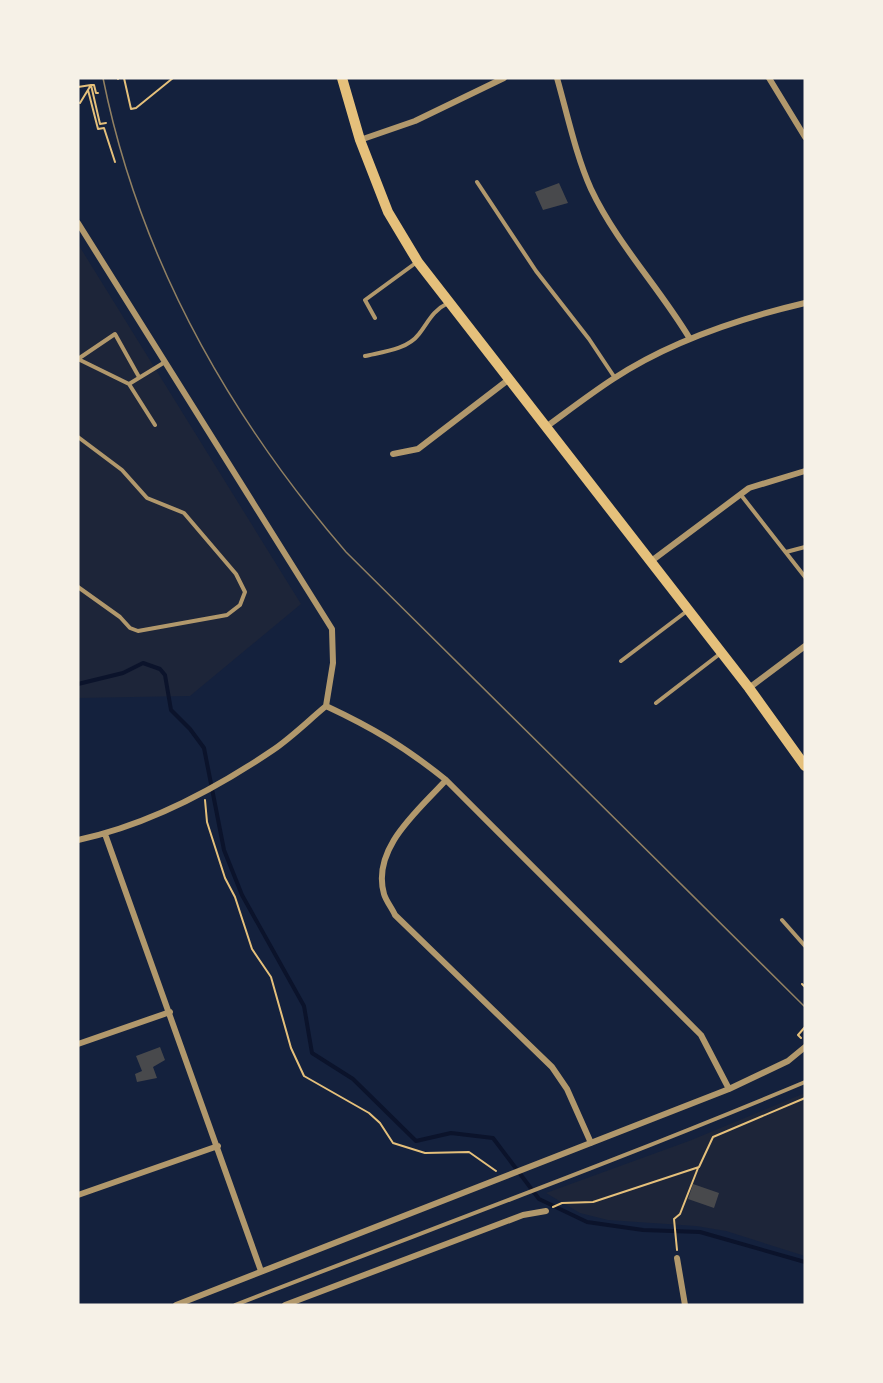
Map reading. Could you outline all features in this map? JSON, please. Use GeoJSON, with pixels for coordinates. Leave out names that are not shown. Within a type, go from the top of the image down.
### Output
{"type":"FeatureCollection","features":[{"type":"Feature","properties":{"kind":"main road"},"geometry":{"type":"LineString","coordinates":[[342,78],[360,140],[388,212],[418,262],[749,688],[805,765]]}},
{"type":"Feature","properties":{"kind":"street"},"geometry":{"type":"LineString","coordinates":[[360,140],[415,121],[504,78]]}},
{"type":"Feature","properties":{"kind":"street"},"geometry":{"type":"LineString","coordinates":[[557,78],[590,187],[627,253],[666,299],[690,339]]}},
{"type":"Feature","properties":{"kind":"street"},"geometry":{"type":"LineString","coordinates":[[769,78],[805,136]]}},
{"type":"Feature","properties":{"kind":"street"},"geometry":{"type":"LineString","coordinates":[[78,223],[332,629],[333,663],[326,706],[274,750],[207,790],[155,816],[105,834],[78,840]]}},
{"type":"Feature","properties":{"kind":"street"},"geometry":{"type":"LineString","coordinates":[[545,428],[615,378],[690,339],[755,314],[805,303]]}},
{"type":"Feature","properties":{"kind":"street"},"geometry":{"type":"LineString","coordinates":[[393,454],[418,449],[508,380]]}},
{"type":"Feature","properties":{"kind":"street"},"geometry":{"type":"LineString","coordinates":[[650,562],[749,488],[805,471]]}},
{"type":"Feature","properties":{"kind":"street"},"geometry":{"type":"LineString","coordinates":[[749,688],[805,646]]}},
{"type":"Feature","properties":{"kind":"street"},"geometry":{"type":"LineString","coordinates":[[326,706],[377,730],[411,752],[446,780],[701,1035],[729,1089]]}},
{"type":"Feature","properties":{"kind":"street"},"geometry":{"type":"LineString","coordinates":[[446,780],[399,832],[387,850],[383,870],[384,894],[395,915],[552,1067],[567,1089],[591,1143]]}},
{"type":"Feature","properties":{"kind":"street"},"geometry":{"type":"LineString","coordinates":[[105,834],[261,1271]]}},
{"type":"Feature","properties":{"kind":"street"},"geometry":{"type":"LineString","coordinates":[[78,1044],[170,1012]]}},
{"type":"Feature","properties":{"kind":"street"},"geometry":{"type":"LineString","coordinates":[[176,1305],[729,1089],[788,1061],[805,1047]]}},
{"type":"Feature","properties":{"kind":"street"},"geometry":{"type":"LineString","coordinates":[[78,1195],[218,1146]]}},
{"type":"Feature","properties":{"kind":"street"},"geometry":{"type":"LineString","coordinates":[[285,1305],[523,1215],[546,1210]]}},
{"type":"Feature","properties":{"kind":"street"},"geometry":{"type":"LineString","coordinates":[[678,1258],[686,1305]]}},
{"type":"Feature","properties":{"kind":"lane"},"geometry":{"type":"LineString","coordinates":[[477,182],[536,271],[589,339],[615,378]]}},
{"type":"Feature","properties":{"kind":"lane"},"geometry":{"type":"LineString","coordinates":[[375,318],[365,300],[418,262]]}},
{"type":"Feature","properties":{"kind":"lane"},"geometry":{"type":"LineString","coordinates":[[365,356],[392,350],[409,342],[418,336],[436,310],[449,303]]}},
{"type":"Feature","properties":{"kind":"lane"},"geometry":{"type":"LineString","coordinates":[[139,377],[115,334],[78,359],[129,384],[154,425]]}},
{"type":"Feature","properties":{"kind":"lane"},"geometry":{"type":"LineString","coordinates":[[129,384],[165,362]]}},
{"type":"Feature","properties":{"kind":"lane"},"geometry":{"type":"LineString","coordinates":[[78,437],[123,470],[147,498],[184,513],[237,574],[245,592],[240,605],[227,615],[138,631],[130,628],[120,617],[78,587]]}},
{"type":"Feature","properties":{"kind":"lane"},"geometry":{"type":"LineString","coordinates":[[741,495],[805,577]]}},
{"type":"Feature","properties":{"kind":"lane"},"geometry":{"type":"LineString","coordinates":[[786,552],[805,547]]}},
{"type":"Feature","properties":{"kind":"lane"},"geometry":{"type":"LineString","coordinates":[[621,661],[688,610]]}},
{"type":"Feature","properties":{"kind":"lane"},"geometry":{"type":"LineString","coordinates":[[656,703],[721,653]]}},
{"type":"Feature","properties":{"kind":"lane"},"geometry":{"type":"LineString","coordinates":[[782,920],[805,946]]}},
{"type":"Feature","properties":{"kind":"lane"},"geometry":{"type":"LineString","coordinates":[[235,1305],[544,1184],[660,1143],[805,1082]]}},
{"type":"Feature","properties":{"kind":"path"},"geometry":{"type":"LineString","coordinates":[[124,78],[130,109],[150,99],[173,78]]}},
{"type":"Feature","properties":{"kind":"path"},"geometry":{"type":"LineString","coordinates":[[78,82],[94,85],[98,93]]}},
{"type":"Feature","properties":{"kind":"path"},"geometry":{"type":"LineString","coordinates":[[80,104],[91,85]]}},
{"type":"Feature","properties":{"kind":"path"},"geometry":{"type":"LineString","coordinates":[[91,85],[100,124],[106,123]]}},
{"type":"Feature","properties":{"kind":"path"},"geometry":{"type":"LineString","coordinates":[[88,90],[98,129],[104,128],[115,162]]}},
{"type":"Feature","properties":{"kind":"path"},"geometry":{"type":"LineString","coordinates":[[207,790],[207,822],[225,878],[235,897],[252,949],[271,977],[291,1048],[304,1076],[369,1113],[380,1123],[393,1143],[425,1152],[469,1152],[504,1178]]}},
{"type":"Feature","properties":{"kind":"path"},"geometry":{"type":"LineString","coordinates":[[800,1037],[798,1035],[805,1028]]}},
{"type":"Feature","properties":{"kind":"path"},"geometry":{"type":"LineString","coordinates":[[677,1244],[674,1219],[680,1214],[713,1137],[805,1098]]}},
{"type":"Feature","properties":{"kind":"path"},"geometry":{"type":"LineString","coordinates":[[562,1203],[593,1202],[699,1167]]}},
{"type":"Feature","properties":{"kind":"shaded area"},"geometry":{"type":"Polygon","coordinates":[[[78,244],[301,604],[190,696],[78,698],[78,244]]]}},
{"type":"Feature","properties":{"kind":"shaded area"},"geometry":{"type":"Polygon","coordinates":[[[805,1093],[805,1256],[726,1231],[696,1226],[608,1220],[580,1213],[546,1193],[689,1141],[805,1093]]]}},
{"type":"Feature","properties":{"kind":"building"},"geometry":{"type":"Polygon","coordinates":[[[559,183],[568,203],[543,210],[535,192],[559,183]]]}},
{"type":"Feature","properties":{"kind":"building"},"geometry":{"type":"Polygon","coordinates":[[[160,1047],[165,1060],[153,1067],[157,1078],[137,1082],[135,1074],[142,1071],[136,1056],[160,1047]]]}},
{"type":"Feature","properties":{"kind":"building"},"geometry":{"type":"Polygon","coordinates":[[[693,1184],[719,1193],[714,1208],[688,1199],[693,1184]]]}},
{"type":"Feature","properties":{"kind":"waterway"},"geometry":{"type":"LineString","coordinates":[[78,684],[123,673],[143,663],[160,669],[165,675],[171,710],[190,729],[204,748],[224,850],[242,895],[304,1006],[312,1053],[353,1079],[416,1141],[451,1133],[493,1138],[539,1199],[587,1222],[643,1230],[700,1232],[805,1262]]}},
{"type":"Feature","properties":{"kind":"tram line"},"geometry":{"type":"LineString","coordinates":[[103,78],[119,144],[140,208],[165,271],[194,331],[227,389],[263,445],[303,500],[346,552],[805,1007]]}}]}
